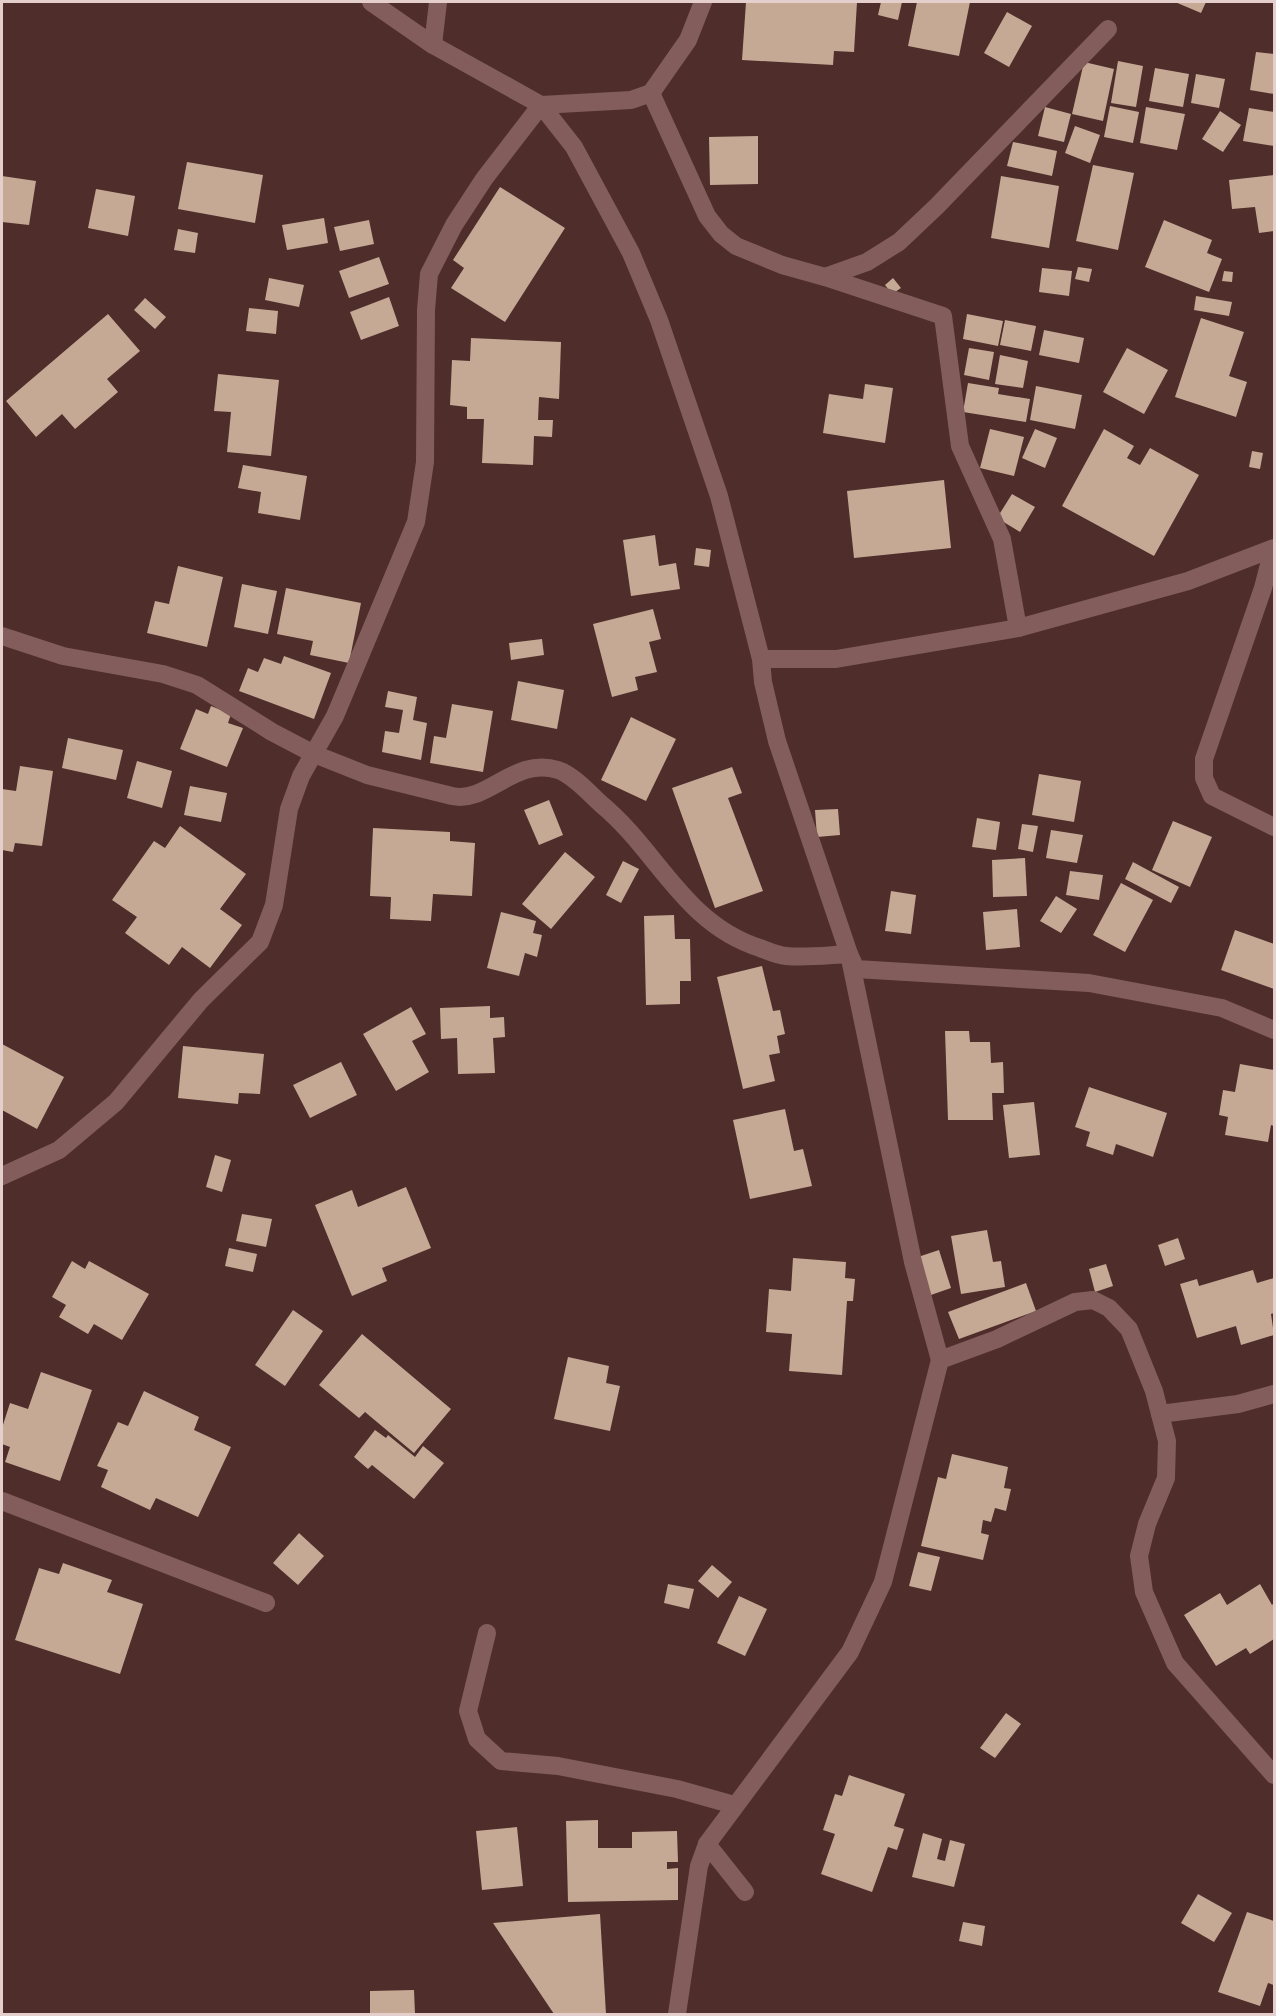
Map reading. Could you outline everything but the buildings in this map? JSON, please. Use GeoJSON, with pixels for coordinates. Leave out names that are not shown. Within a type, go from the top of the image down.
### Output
{"type":"FeatureCollection","features":[{"type":"Feature","properties":{"kind":"street"},"geometry":{"type":"LineString","coordinates":[[371,2],[433,45],[541,105],[579,156],[631,253],[658,320],[719,496],[761,660],[763,682],[777,741],[856,969],[1089,983],[1222,1008],[1275,1030]]}},
{"type":"Feature","properties":{"kind":"street"},"geometry":{"type":"LineString","coordinates":[[433,45],[438,2]]}},
{"type":"Feature","properties":{"kind":"street"},"geometry":{"type":"LineString","coordinates":[[2,1176],[59,1150],[116,1102],[201,1000],[260,942],[274,905],[289,810],[301,776],[335,716],[416,522],[426,462],[426,310],[429,273],[454,225],[484,179],[541,105],[631,100],[651,93],[688,40],[703,2]]}},
{"type":"Feature","properties":{"kind":"street"},"geometry":{"type":"LineString","coordinates":[[825,277],[867,262],[899,242],[1108,29]]}},
{"type":"Feature","properties":{"kind":"street"},"geometry":{"type":"LineString","coordinates":[[651,93],[707,216],[721,234],[736,246],[782,265],[943,316],[960,446],[1002,539],[1018,628]]}},
{"type":"Feature","properties":{"kind":"street"},"geometry":{"type":"LineString","coordinates":[[761,660],[836,659],[1018,628],[1188,581],[1274,548]]}},
{"type":"Feature","properties":{"kind":"street"},"geometry":{"type":"LineString","coordinates":[[1274,548],[1263,588],[1204,759],[1204,778],[1212,796],[1275,827]]}},
{"type":"Feature","properties":{"kind":"street"},"geometry":{"type":"LineString","coordinates":[[2,636],[63,656],[163,674],[197,685],[272,732],[314,754],[367,775],[463,798],[472,796],[513,773],[542,767],[560,770],[612,813],[693,909],[736,941],[785,956],[849,954]]}},
{"type":"Feature","properties":{"kind":"street"},"geometry":{"type":"LineString","coordinates":[[677,2014],[699,1866],[707,1844],[850,1652],[884,1582],[940,1360],[903,1217],[849,954]]}},
{"type":"Feature","properties":{"kind":"street"},"geometry":{"type":"LineString","coordinates":[[940,1360],[997,1339],[1075,1302],[1093,1300],[1109,1308],[1129,1329],[1154,1391],[1167,1440],[1166,1478],[1147,1524],[1139,1556],[1144,1592],[1175,1663],[1275,1775]]}},
{"type":"Feature","properties":{"kind":"street"},"geometry":{"type":"LineString","coordinates":[[1160,1414],[1238,1404],[1275,1394]]}},
{"type":"Feature","properties":{"kind":"street"},"geometry":{"type":"LineString","coordinates":[[2,1501],[266,1603]]}},
{"type":"Feature","properties":{"kind":"street"},"geometry":{"type":"LineString","coordinates":[[487,1633],[468,1711],[477,1739],[501,1761],[558,1766],[677,1789],[734,1805]]}},
{"type":"Feature","properties":{"kind":"street"},"geometry":{"type":"LineString","coordinates":[[707,1844],[745,1892]]}}]}
